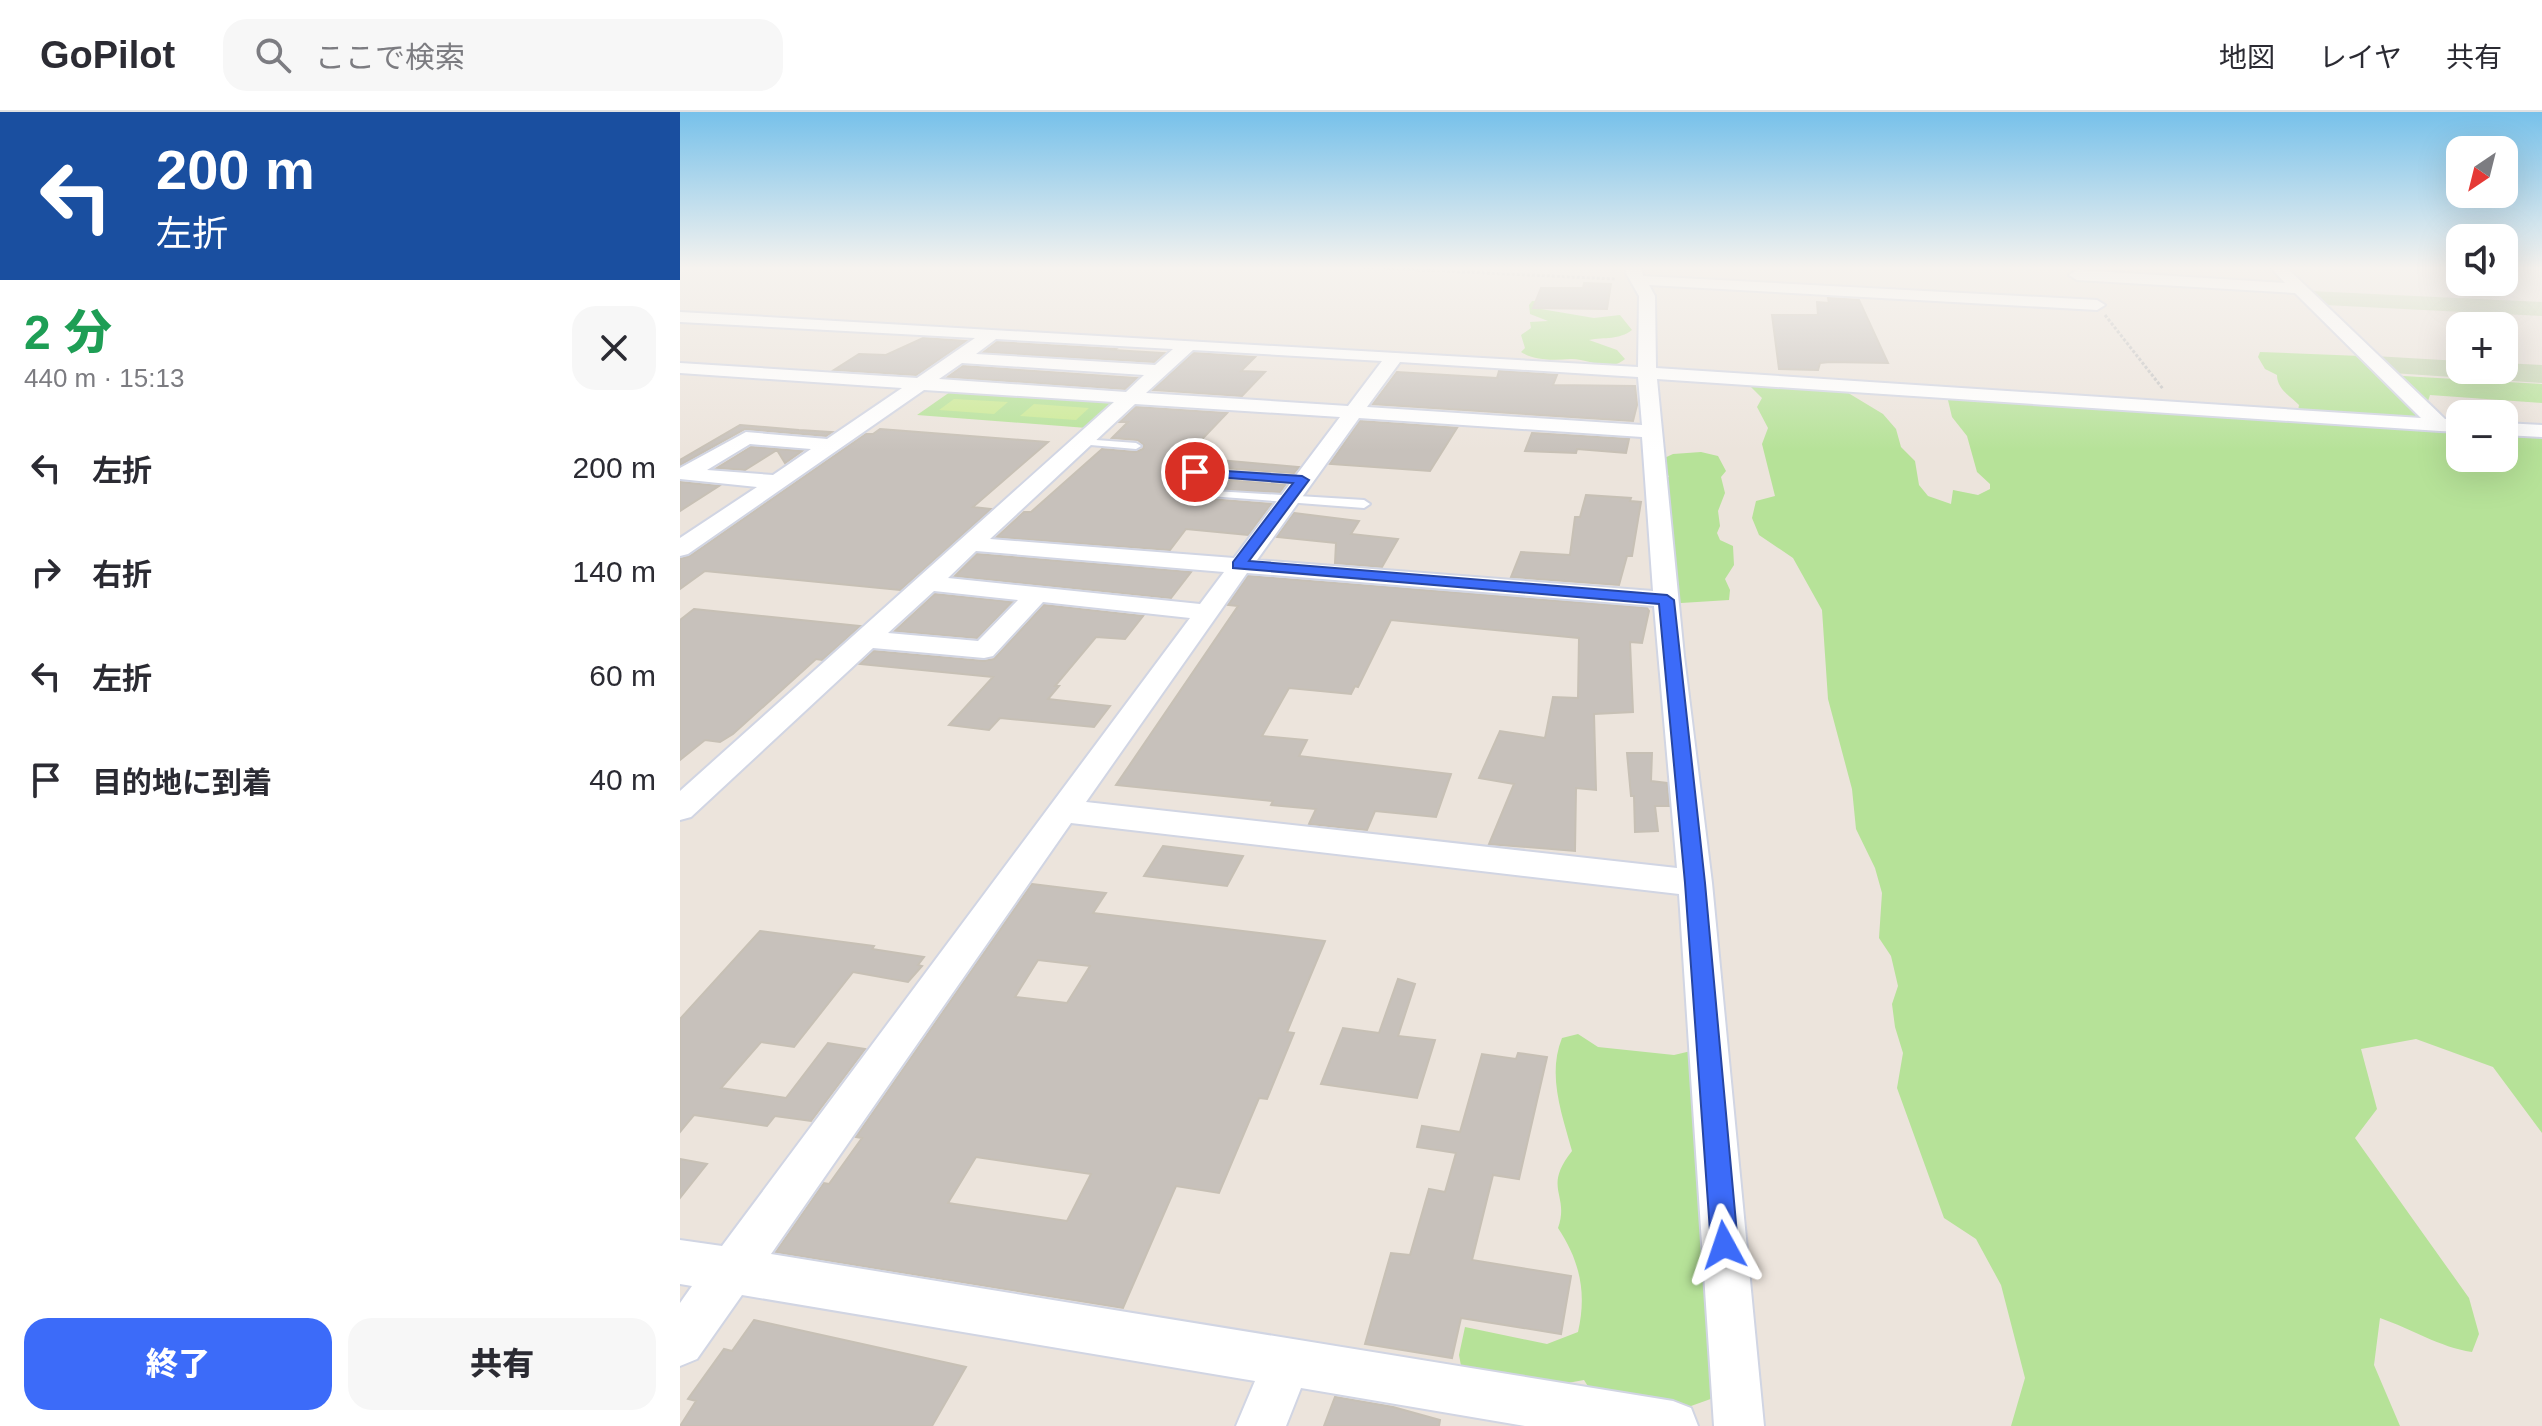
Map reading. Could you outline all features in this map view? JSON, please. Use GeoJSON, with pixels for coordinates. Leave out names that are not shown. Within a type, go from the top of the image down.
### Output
{"type":"FeatureCollection","features":[{"type":"Feature","properties":{"kind":"street"},"geometry":{"type":"LineString","coordinates":[[888,328],[1395,356],[2446,425]]}},
{"type":"Feature","properties":{"kind":"street"},"geometry":{"type":"LineString","coordinates":[[1647,328],[1647,372],[1695,883],[1739,1426]]}},
{"type":"Feature","properties":{"kind":"street"},"geometry":{"type":"LineString","coordinates":[[2340,328],[2440,425]]}},
{"type":"Feature","properties":{"kind":"street"},"geometry":{"type":"LineString","coordinates":[[680,549],[993,334]]}},
{"type":"Feature","properties":{"kind":"street"},"geometry":{"type":"LineString","coordinates":[[680,809],[1188,345]]}},
{"type":"Feature","properties":{"kind":"street"},"geometry":{"type":"LineString","coordinates":[[680,1342],[1065,811],[1239,565],[1395,356]]}},
{"type":"Feature","properties":{"kind":"street"},"geometry":{"type":"LineString","coordinates":[[959,358],[1159,371]]}},
{"type":"Feature","properties":{"kind":"street"},"geometry":{"type":"LineString","coordinates":[[680,368],[1653,432]]}},
{"type":"Feature","properties":{"kind":"street"},"geometry":{"type":"LineString","coordinates":[[693,385],[720,370]]}},
{"type":"Feature","properties":{"kind":"street"},"geometry":{"type":"LineString","coordinates":[[2518,430],[2542,431]]}},
{"type":"Feature","properties":{"kind":"street"},"geometry":{"type":"LineString","coordinates":[[778,482],[684,474],[746,438],[832,445]]}},
{"type":"Feature","properties":{"kind":"street"},"geometry":{"type":"LineString","coordinates":[[680,519],[719,523]]}},
{"type":"Feature","properties":{"kind":"street"},"geometry":{"type":"LineString","coordinates":[[970,544],[1667,600]]}},
{"type":"Feature","properties":{"kind":"street"},"geometry":{"type":"LineString","coordinates":[[928,583],[1206,612]]}},
{"type":"Feature","properties":{"kind":"street"},"geometry":{"type":"LineString","coordinates":[[866,639],[984,650],[1037,594]]}},
{"type":"Feature","properties":{"kind":"street"},"geometry":{"type":"LineString","coordinates":[[1065,811],[1695,883]]}},
{"type":"Feature","properties":{"kind":"street"},"geometry":{"type":"LineString","coordinates":[[680,1262],[1673,1426]]}},
{"type":"Feature","properties":{"kind":"street"},"geometry":{"type":"LineString","coordinates":[[1261,1426],[1288,1360]]}},
{"type":"Feature","properties":{"kind":"lane"},"geometry":{"type":"LineString","coordinates":[[1083,442],[1136,446]]}},
{"type":"Feature","properties":{"kind":"lane"},"geometry":{"type":"LineString","coordinates":[[1195,472],[1364,504]]}},
{"type":"Feature","properties":{"kind":"lane"},"geometry":{"type":"LineString","coordinates":[[1214,494],[1296,489]]}},
{"type":"Feature","properties":{"kind":"path"},"geometry":{"type":"LineString","coordinates":[[2115,328],[2178,408]]}},
{"type":"Feature","properties":{"kind":"green space"},"geometry":{"type":"Polygon","coordinates":[[[1531,328],[1632,330],[1617,337],[1589,340],[1617,350],[1625,359],[1612,365],[1527,355],[1521,352],[1525,348],[1521,335],[1531,328]]]}},
{"type":"Feature","properties":{"kind":"green space"},"geometry":{"type":"Polygon","coordinates":[[[2260,352],[2361,356],[2403,376],[2446,378],[2446,384],[2542,384],[2542,403],[2430,395],[2428,401],[2435,410],[2428,417],[2446,423],[2446,472],[2518,472],[2518,432],[2542,433],[2542,1133],[2493,1067],[2416,1039],[2361,1049],[2377,1109],[2355,1138],[2469,1298],[2479,1334],[2472,1352],[2437,1342],[2380,1318],[2374,1365],[2400,1426],[2011,1426],[2025,1378],[2001,1285],[1976,1239],[1944,1218],[1897,1088],[1903,1053],[1892,1004],[1898,986],[1891,956],[1879,938],[1882,893],[1875,868],[1856,829],[1852,789],[1828,699],[1822,610],[1793,558],[1759,535],[1752,518],[1756,501],[1775,496],[1762,444],[1768,428],[1757,407],[1762,398],[1743,381],[1840,388],[1883,414],[1896,429],[1901,447],[1915,461],[1919,485],[1928,496],[1951,504],[1953,490],[1978,495],[1990,489],[1990,484],[1977,472],[1967,436],[1952,417],[1947,396],[2298,411],[2299,405],[2282,388],[2277,375],[2265,369],[2258,357],[2260,352]]]}},
{"type":"Feature","properties":{"kind":"green space"},"geometry":{"type":"Polygon","coordinates":[[[2374,356],[2446,360],[2446,377],[2392,373],[2374,356]]]}},
{"type":"Feature","properties":{"kind":"green space"},"geometry":{"type":"Polygon","coordinates":[[[2518,364],[2542,365],[2542,383],[2518,381],[2518,364]]]}},
{"type":"Feature","properties":{"kind":"green space"},"geometry":{"type":"Polygon","coordinates":[[[950,392],[1114,403],[1087,428],[917,415],[950,392]]]}},
{"type":"Feature","properties":{"kind":"green space"},"geometry":{"type":"Polygon","coordinates":[[[954,399],[1008,402],[994,414],[939,410],[954,399]]]}},
{"type":"Feature","properties":{"kind":"green space"},"geometry":{"type":"Polygon","coordinates":[[[1034,404],[1089,408],[1076,420],[1020,416],[1034,404]]]}},
{"type":"Feature","properties":{"kind":"green space"},"geometry":{"type":"Polygon","coordinates":[[[1701,452],[1718,456],[1726,471],[1721,477],[1725,493],[1718,511],[1720,526],[1717,533],[1720,540],[1733,546],[1734,565],[1725,579],[1730,590],[1729,600],[1681,603],[1674,601],[1676,576],[1671,569],[1667,549],[1674,543],[1662,487],[1669,476],[1662,473],[1660,460],[1673,454],[1701,452]]]}},
{"type":"Feature","properties":{"kind":"green space"},"geometry":{"type":"Polygon","coordinates":[[[1578,1034],[1598,1047],[1674,1055],[1691,1051],[1719,1396],[1677,1411],[1598,1402],[1584,1380],[1546,1387],[1462,1371],[1459,1355],[1465,1327],[1547,1344],[1578,1332],[1582,1304],[1580,1278],[1572,1253],[1558,1228],[1561,1216],[1559,1174],[1572,1151],[1560,1109],[1556,1066],[1562,1038],[1578,1034]]]}},
{"type":"Feature","properties":{"kind":"building"},"geometry":{"type":"Polygon","coordinates":[[[1774,328],[1872,328],[1888,363],[1830,362],[1820,363],[1818,370],[1779,369],[1774,328]]]}},
{"type":"Feature","properties":{"kind":"building"},"geometry":{"type":"Polygon","coordinates":[[[923,338],[966,341],[916,375],[834,370],[859,354],[886,355],[923,338]]]}},
{"type":"Feature","properties":{"kind":"building"},"geometry":{"type":"Polygon","coordinates":[[[997,342],[1164,353],[1154,362],[984,352],[997,342]]]}},
{"type":"Feature","properties":{"kind":"building"},"geometry":{"type":"Polygon","coordinates":[[[1194,353],[1255,357],[1241,371],[1265,372],[1242,396],[1153,390],[1194,353]]]}},
{"type":"Feature","properties":{"kind":"building"},"geometry":{"type":"Polygon","coordinates":[[[963,366],[1137,378],[1125,389],[948,377],[963,366]]]}},
{"type":"Feature","properties":{"kind":"building"},"geometry":{"type":"Polygon","coordinates":[[[1499,371],[1557,375],[1553,385],[1635,386],[1637,405],[1633,421],[1373,404],[1397,372],[1497,378],[1499,371]]]}},
{"type":"Feature","properties":{"kind":"building"},"geometry":{"type":"Polygon","coordinates":[[[1136,407],[1227,413],[1185,457],[1299,467],[1294,473],[1195,466],[1188,469],[1187,474],[1191,477],[1285,485],[1280,492],[1208,490],[1210,499],[1271,504],[1248,535],[1186,529],[1170,550],[997,537],[1024,512],[1031,512],[1102,449],[1136,452],[1143,449],[1144,445],[1138,440],[1112,438],[1128,422],[1120,422],[1136,407]]]}},
{"type":"Feature","properties":{"kind":"building"},"geometry":{"type":"Polygon","coordinates":[[[1360,421],[1457,428],[1430,471],[1330,464],[1360,421]]]}},
{"type":"Feature","properties":{"kind":"building"},"geometry":{"type":"Polygon","coordinates":[[[740,425],[832,432],[826,436],[745,429],[680,465],[680,460],[740,425]]]}},
{"type":"Feature","properties":{"kind":"building"},"geometry":{"type":"Polygon","coordinates":[[[880,429],[1048,442],[973,507],[991,509],[900,590],[705,571],[680,589],[680,559],[690,556],[866,434],[880,429]]]}},
{"type":"Feature","properties":{"kind":"building"},"geometry":{"type":"Polygon","coordinates":[[[1532,433],[1629,439],[1626,453],[1577,449],[1576,453],[1525,451],[1532,433]]]}},
{"type":"Feature","properties":{"kind":"building"},"geometry":{"type":"Polygon","coordinates":[[[751,447],[802,451],[785,463],[777,450],[745,470],[717,468],[751,447]]]}},
{"type":"Feature","properties":{"kind":"building"},"geometry":{"type":"Polygon","coordinates":[[[680,482],[719,486],[680,511],[680,482]]]}},
{"type":"Feature","properties":{"kind":"building"},"geometry":{"type":"Polygon","coordinates":[[[1586,495],[1631,498],[1630,501],[1641,502],[1632,556],[1627,556],[1619,585],[1511,577],[1521,552],[1570,555],[1575,517],[1580,517],[1586,495]]]}},
{"type":"Feature","properties":{"kind":"building"},"geometry":{"type":"Polygon","coordinates":[[[1294,513],[1359,521],[1351,534],[1398,539],[1382,567],[1335,563],[1336,543],[1277,537],[1294,513]]]}},
{"type":"Feature","properties":{"kind":"building"},"geometry":{"type":"Polygon","coordinates":[[[977,554],[1191,572],[1171,598],[955,576],[977,554]]]}},
{"type":"Feature","properties":{"kind":"building"},"geometry":{"type":"Polygon","coordinates":[[[1248,576],[1647,608],[1649,611],[1642,643],[1630,642],[1633,712],[1594,714],[1596,790],[1576,788],[1575,851],[1489,844],[1514,784],[1479,778],[1500,731],[1545,738],[1553,697],[1578,698],[1579,638],[1391,620],[1358,687],[1355,686],[1351,694],[1289,688],[1262,736],[1307,740],[1299,756],[1451,774],[1436,817],[1375,811],[1367,830],[1309,824],[1316,809],[1271,805],[1273,801],[1116,785],[1238,606],[1228,605],[1248,576]]]}},
{"type":"Feature","properties":{"kind":"building"},"geometry":{"type":"Polygon","coordinates":[[[935,594],[1012,602],[977,638],[895,631],[935,594]]]}},
{"type":"Feature","properties":{"kind":"building"},"geometry":{"type":"Polygon","coordinates":[[[1044,605],[1143,616],[1125,639],[1096,637],[1055,686],[1059,686],[1048,699],[1110,706],[1094,727],[1000,718],[989,730],[949,725],[993,677],[860,664],[874,651],[984,661],[994,659],[1044,605]]]}},
{"type":"Feature","properties":{"kind":"building"},"geometry":{"type":"Polygon","coordinates":[[[694,609],[860,626],[822,660],[816,659],[733,734],[720,742],[705,740],[680,760],[680,620],[694,609]]]}},
{"type":"Feature","properties":{"kind":"building"},"geometry":{"type":"Polygon","coordinates":[[[1627,753],[1652,753],[1651,781],[1667,783],[1669,806],[1655,806],[1658,831],[1635,832],[1634,796],[1631,796],[1627,753]]]}},
{"type":"Feature","properties":{"kind":"building"},"geometry":{"type":"Polygon","coordinates":[[[1163,846],[1243,856],[1227,886],[1144,876],[1163,846]]]}},
{"type":"Feature","properties":{"kind":"building"},"geometry":{"type":"Polygon","coordinates":[[[1032,884],[1106,893],[1093,913],[1325,941],[1287,1032],[1294,1033],[1267,1099],[1259,1098],[1219,1193],[1176,1186],[1123,1308],[776,1252],[824,1183],[829,1184],[862,1138],[856,1137],[1032,884]],[[1038,960],[1015,997],[1067,1003],[1090,966],[1038,960]],[[976,1157],[948,1203],[1067,1221],[1091,1174],[976,1157]]]}},
{"type":"Feature","properties":{"kind":"building"},"geometry":{"type":"Polygon","coordinates":[[[760,931],[874,946],[872,949],[924,957],[918,965],[922,966],[908,982],[853,972],[794,1047],[761,1042],[721,1088],[786,1098],[828,1043],[865,1049],[811,1121],[775,1116],[767,1126],[694,1115],[680,1132],[680,1019],[760,931]]]}},
{"type":"Feature","properties":{"kind":"building"},"geometry":{"type":"Polygon","coordinates":[[[1398,979],[1415,984],[1398,1036],[1435,1040],[1417,1098],[1321,1084],[1343,1028],[1379,1033],[1398,979]]]}},
{"type":"Feature","properties":{"kind":"building"},"geometry":{"type":"Polygon","coordinates":[[[1518,1053],[1547,1057],[1519,1179],[1493,1175],[1472,1260],[1571,1276],[1561,1334],[1461,1318],[1452,1358],[1365,1344],[1391,1253],[1410,1255],[1429,1189],[1445,1192],[1456,1153],[1417,1147],[1422,1126],[1460,1132],[1482,1054],[1516,1059],[1518,1053]]]}},
{"type":"Feature","properties":{"kind":"building"},"geometry":{"type":"Polygon","coordinates":[[[680,1159],[707,1164],[680,1198],[680,1159]]]}},
{"type":"Feature","properties":{"kind":"building"},"geometry":{"type":"Polygon","coordinates":[[[754,1320],[966,1367],[932,1426],[680,1426],[696,1401],[688,1399],[724,1349],[732,1351],[754,1320]]]}},
{"type":"Feature","properties":{"kind":"building"},"geometry":{"type":"Polygon","coordinates":[[[1335,1397],[1393,1407],[1440,1420],[1439,1426],[1324,1426],[1335,1397]]]}},
{"type":"Feature","properties":{"kind":"route"},"geometry":{"type":"LineString","coordinates":[[1195,472],[1302,480],[1239,565],[1667,600],[1695,883],[1724,1245]]}}]}
